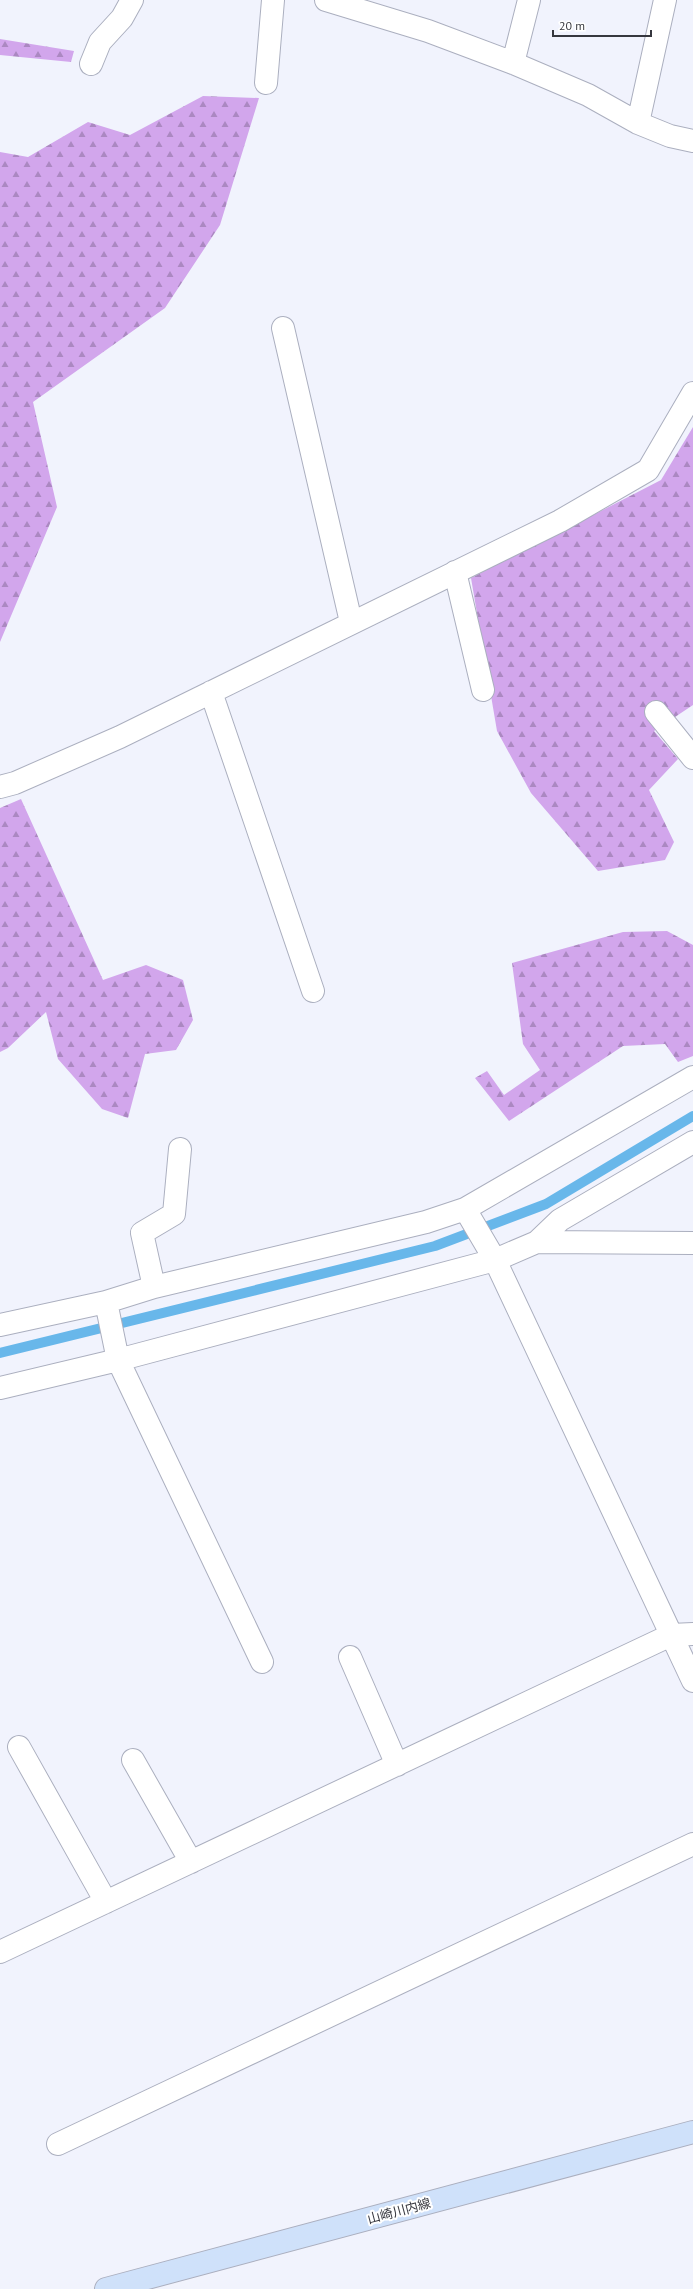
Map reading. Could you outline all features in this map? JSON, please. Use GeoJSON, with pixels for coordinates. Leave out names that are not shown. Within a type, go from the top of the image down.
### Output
{"type":"FeatureCollection","features":[{"type":"Feature","properties":{"kind":"main road","name":"山崎川内線"},"geometry":{"type":"LineString","coordinates":[[106,2289],[693,2132]]}},
{"type":"Feature","properties":{"kind":"street"},"geometry":{"type":"LineString","coordinates":[[91,64],[100,42],[122,18],[132,0]]}},
{"type":"Feature","properties":{"kind":"street"},"geometry":{"type":"LineString","coordinates":[[266,83],[273,0]]}},
{"type":"Feature","properties":{"kind":"street"},"geometry":{"type":"LineString","coordinates":[[326,0],[428,31],[513,63],[588,95],[638,123],[670,136],[693,141]]}},
{"type":"Feature","properties":{"kind":"street"},"geometry":{"type":"LineString","coordinates":[[513,63],[529,0]]}},
{"type":"Feature","properties":{"kind":"street"},"geometry":{"type":"LineString","coordinates":[[638,123],[665,0]]}},
{"type":"Feature","properties":{"kind":"street"},"geometry":{"type":"LineString","coordinates":[[283,328],[351,622]]}},
{"type":"Feature","properties":{"kind":"street"},"geometry":{"type":"LineString","coordinates":[[0,787],[14,783],[120,737],[351,622],[560,521],[648,470],[693,393]]}},
{"type":"Feature","properties":{"kind":"street"},"geometry":{"type":"LineString","coordinates":[[455,572],[482,690]]}},
{"type":"Feature","properties":{"kind":"street"},"geometry":{"type":"LineString","coordinates":[[211,692],[313,991]]}},
{"type":"Feature","properties":{"kind":"street"},"geometry":{"type":"LineString","coordinates":[[656,712],[693,758]]}},
{"type":"Feature","properties":{"kind":"street"},"geometry":{"type":"LineString","coordinates":[[0,1325],[106,1302],[154,1287],[426,1222],[465,1209],[693,1077]]}},
{"type":"Feature","properties":{"kind":"street"},"geometry":{"type":"LineString","coordinates":[[537,1242],[560,1220],[693,1142]]}},
{"type":"Feature","properties":{"kind":"street"},"geometry":{"type":"LineString","coordinates":[[154,1287],[142,1233],[174,1214],[180,1149]]}},
{"type":"Feature","properties":{"kind":"street"},"geometry":{"type":"LineString","coordinates":[[465,1209],[493,1257],[693,1681]]}},
{"type":"Feature","properties":{"kind":"street"},"geometry":{"type":"LineString","coordinates":[[0,1388],[118,1360],[493,1257],[537,1242],[693,1243]]}},
{"type":"Feature","properties":{"kind":"street"},"geometry":{"type":"LineString","coordinates":[[106,1302],[118,1360],[262,1662]]}},
{"type":"Feature","properties":{"kind":"street"},"geometry":{"type":"LineString","coordinates":[[0,1952],[671,1635],[693,1634]]}},
{"type":"Feature","properties":{"kind":"street"},"geometry":{"type":"LineString","coordinates":[[350,1657],[397,1765]]}},
{"type":"Feature","properties":{"kind":"street"},"geometry":{"type":"LineString","coordinates":[[19,1746],[106,1902]]}},
{"type":"Feature","properties":{"kind":"street"},"geometry":{"type":"LineString","coordinates":[[133,1760],[191,1862]]}},
{"type":"Feature","properties":{"kind":"street"},"geometry":{"type":"LineString","coordinates":[[58,2144],[693,1844]]}},
{"type":"Feature","properties":{"kind":"green space"},"geometry":{"type":"Polygon","coordinates":[[[0,39],[74,51],[71,62],[0,55],[0,39]]]}},
{"type":"Feature","properties":{"kind":"green space"},"geometry":{"type":"Polygon","coordinates":[[[203,96],[259,98],[220,225],[165,308],[33,402],[57,507],[0,642],[0,152],[28,157],[88,122],[130,135],[203,96]]]}},
{"type":"Feature","properties":{"kind":"green space"},"geometry":{"type":"Polygon","coordinates":[[[693,427],[693,705],[654,731],[678,759],[649,790],[674,842],[665,860],[598,871],[531,793],[497,731],[471,578],[661,480],[693,427]]]}},
{"type":"Feature","properties":{"kind":"green space"},"geometry":{"type":"Polygon","coordinates":[[[21,799],[103,980],[146,965],[183,980],[193,1020],[176,1050],[145,1054],[128,1118],[102,1109],[58,1059],[46,1012],[8,1048],[0,1052],[0,808],[21,799]]]}},
{"type":"Feature","properties":{"kind":"green space"},"geometry":{"type":"Polygon","coordinates":[[[667,931],[693,945],[693,1056],[678,1062],[665,1044],[623,1046],[509,1121],[475,1078],[487,1071],[504,1095],[540,1070],[523,1044],[512,963],[623,932],[667,931]]]}},
{"type":"Feature","properties":{"kind":"waterway"},"geometry":{"type":"LineString","coordinates":[[0,1353],[435,1246],[546,1204],[693,1116]]}}]}
